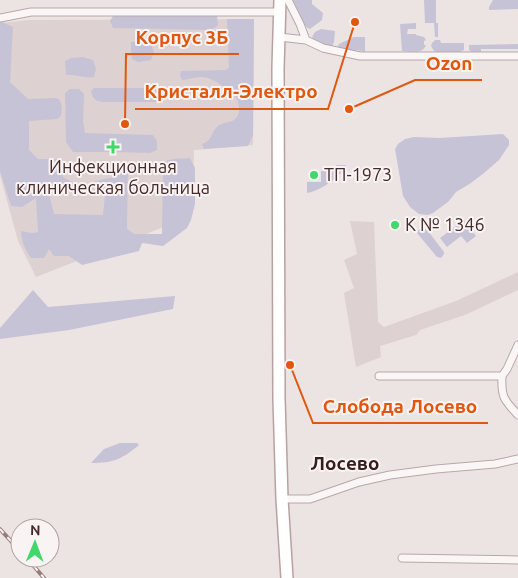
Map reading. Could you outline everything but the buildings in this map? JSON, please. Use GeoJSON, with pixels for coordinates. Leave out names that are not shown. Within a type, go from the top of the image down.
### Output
{"type":"FeatureCollection","features":[{"type":"Feature","properties":{"kind":"main road"},"geometry":{"type":"LineString","coordinates":[[280,0],[278,68],[278,384],[287,578]]}},
{"type":"Feature","properties":{"kind":"street"},"geometry":{"type":"LineString","coordinates":[[288,0],[306,40]]}},
{"type":"Feature","properties":{"kind":"street"},"geometry":{"type":"LineString","coordinates":[[0,18],[31,12],[280,12]]}},
{"type":"Feature","properties":{"kind":"street"},"geometry":{"type":"LineString","coordinates":[[279,37],[306,40],[323,48],[360,56],[518,56]]}},
{"type":"Feature","properties":{"kind":"street"},"geometry":{"type":"LineString","coordinates":[[518,345],[502,376],[502,394],[518,415]]}},
{"type":"Feature","properties":{"kind":"street"},"geometry":{"type":"LineString","coordinates":[[380,376],[502,376]]}},
{"type":"Feature","properties":{"kind":"street"},"geometry":{"type":"LineString","coordinates":[[282,498],[310,499],[359,482],[390,474],[518,460]]}},
{"type":"Feature","properties":{"kind":"street"},"geometry":{"type":"LineString","coordinates":[[402,558],[518,560]]}},
{"type":"Feature","properties":{"kind":"shaded area"},"geometry":{"type":"Polygon","coordinates":[[[293,0],[312,0],[312,4],[323,13],[322,20],[310,29],[306,27],[293,0]]]}},
{"type":"Feature","properties":{"kind":"shaded area"},"geometry":{"type":"Polygon","coordinates":[[[424,0],[436,0],[438,37],[435,37],[434,23],[425,23],[424,0]]]}},
{"type":"Feature","properties":{"kind":"shaded area"},"geometry":{"type":"Polygon","coordinates":[[[493,0],[518,0],[518,9],[489,10],[493,0]]]}},
{"type":"Feature","properties":{"kind":"shaded area"},"geometry":{"type":"Polygon","coordinates":[[[113,16],[217,16],[218,25],[211,30],[113,28],[110,21],[113,16]]]}},
{"type":"Feature","properties":{"kind":"shaded area"},"geometry":{"type":"Polygon","coordinates":[[[227,19],[254,19],[253,135],[248,146],[204,149],[202,144],[210,139],[217,127],[237,117],[239,111],[238,102],[230,91],[211,79],[201,77],[182,80],[180,75],[181,71],[226,70],[229,68],[227,19]]]}},
{"type":"Feature","properties":{"kind":"shaded area","name":"Инфекционная клиническая больница"},"geometry":{"type":"Polygon","coordinates":[[[254,19],[253,145],[194,150],[192,216],[36,277],[18,241],[0,175],[0,23],[30,20],[254,19]]]}},
{"type":"Feature","properties":{"kind":"shaded area"},"geometry":{"type":"Polygon","coordinates":[[[0,21],[13,27],[10,82],[28,99],[59,99],[62,106],[61,116],[57,119],[29,121],[29,150],[38,159],[63,159],[63,177],[77,185],[69,189],[48,190],[54,214],[103,215],[105,195],[93,182],[115,177],[116,162],[128,165],[127,229],[134,234],[162,234],[163,164],[172,159],[190,158],[195,168],[195,204],[187,228],[163,246],[142,243],[139,251],[82,265],[69,256],[54,256],[49,249],[44,258],[31,258],[24,245],[21,231],[38,232],[36,198],[22,207],[11,206],[0,171],[0,21]]]}},
{"type":"Feature","properties":{"kind":"shaded area"},"geometry":{"type":"Polygon","coordinates":[[[416,23],[416,29],[408,29],[407,34],[416,34],[424,37],[426,40],[424,45],[426,45],[419,51],[402,51],[400,24],[416,23]]]}},
{"type":"Feature","properties":{"kind":"shaded area"},"geometry":{"type":"Polygon","coordinates":[[[321,29],[335,31],[332,46],[320,44],[312,37],[315,32],[321,29]]]}},
{"type":"Feature","properties":{"kind":"shaded area"},"geometry":{"type":"Polygon","coordinates":[[[354,37],[365,37],[365,52],[339,48],[339,44],[354,37]]]}},
{"type":"Feature","properties":{"kind":"shaded area"},"geometry":{"type":"Polygon","coordinates":[[[435,40],[440,40],[441,43],[464,43],[464,50],[460,52],[438,53],[431,46],[435,40]]]}},
{"type":"Feature","properties":{"kind":"shaded area"},"geometry":{"type":"Polygon","coordinates":[[[145,41],[151,44],[154,52],[151,60],[138,62],[132,59],[131,42],[145,41]]]}},
{"type":"Feature","properties":{"kind":"shaded area"},"geometry":{"type":"Polygon","coordinates":[[[518,44],[518,49],[481,49],[481,53],[469,50],[469,45],[518,44]]]}},
{"type":"Feature","properties":{"kind":"shaded area"},"geometry":{"type":"Polygon","coordinates":[[[83,57],[93,60],[96,69],[94,77],[66,75],[65,61],[71,58],[83,57]]]}},
{"type":"Feature","properties":{"kind":"shaded area"},"geometry":{"type":"Polygon","coordinates":[[[94,88],[157,88],[159,98],[156,102],[103,102],[94,98],[91,91],[94,88]]]}},
{"type":"Feature","properties":{"kind":"shaded area"},"geometry":{"type":"Polygon","coordinates":[[[70,89],[79,89],[84,94],[83,121],[85,133],[153,135],[157,141],[157,150],[150,153],[73,152],[66,142],[65,93],[70,89]]]}},
{"type":"Feature","properties":{"kind":"shaded area"},"geometry":{"type":"Polygon","coordinates":[[[503,134],[509,140],[509,145],[499,160],[471,183],[456,192],[448,202],[428,215],[419,214],[410,207],[403,196],[395,149],[398,144],[405,139],[414,137],[439,138],[503,134]]]}},
{"type":"Feature","properties":{"kind":"shaded area"},"geometry":{"type":"Polygon","coordinates":[[[336,165],[346,165],[346,169],[326,185],[307,193],[307,182],[321,182],[321,171],[336,171],[336,165]]]}},
{"type":"Feature","properties":{"kind":"shaded area"},"geometry":{"type":"Polygon","coordinates":[[[464,220],[476,236],[467,243],[461,236],[447,247],[440,238],[464,220]]]}},
{"type":"Feature","properties":{"kind":"shaded area"},"geometry":{"type":"Polygon","coordinates":[[[350,221],[374,222],[378,322],[384,327],[456,301],[518,272],[518,290],[465,315],[420,330],[416,335],[380,346],[381,357],[356,367],[344,293],[354,288],[344,260],[357,254],[350,221]]]}},
{"type":"Feature","properties":{"kind":"shaded area"},"geometry":{"type":"Polygon","coordinates":[[[419,229],[428,231],[444,252],[441,258],[437,257],[417,233],[419,229]]]}},
{"type":"Feature","properties":{"kind":"shaded area"},"geometry":{"type":"Polygon","coordinates":[[[33,290],[48,307],[175,296],[173,309],[69,330],[0,339],[0,328],[33,290]]]}},
{"type":"Feature","properties":{"kind":"shaded area"},"geometry":{"type":"Polygon","coordinates":[[[120,443],[137,443],[139,445],[128,454],[117,459],[91,463],[104,449],[120,443]]]}},
{"type":"Feature","properties":{"kind":"railway"},"geometry":{"type":"LineString","coordinates":[[0,529],[10,540]]}},
{"type":"Feature","properties":{"kind":"railway"},"geometry":{"type":"LineString","coordinates":[[36,568],[44,578]]}},
{"type":"Feature","properties":{"kind":"place","name":"Кристалл-Электро"},"geometry":{"type":"Point","coordinates":[355,22]}},
{"type":"Feature","properties":{"kind":"place","name":"Ozon"},"geometry":{"type":"Point","coordinates":[349,109]}},
{"type":"Feature","properties":{"kind":"place","name":"Корпус 3Б"},"geometry":{"type":"Point","coordinates":[125,124]}},
{"type":"Feature","properties":{"kind":"place","name":"Инфекционная клиническая больница"},"geometry":{"type":"Point","coordinates":[113,147]}},
{"type":"Feature","properties":{"kind":"place","name":"ТП-1973"},"geometry":{"type":"Point","coordinates":[314,175]}},
{"type":"Feature","properties":{"kind":"place","name":"К № 1346"},"geometry":{"type":"Point","coordinates":[395,225]}},
{"type":"Feature","properties":{"kind":"place","name":"Слобода Лосево"},"geometry":{"type":"Point","coordinates":[290,365]}},
{"type":"Feature","properties":{"kind":"district","name":"Лосево"},"geometry":{"type":"Point","coordinates":[345,463]}}]}
